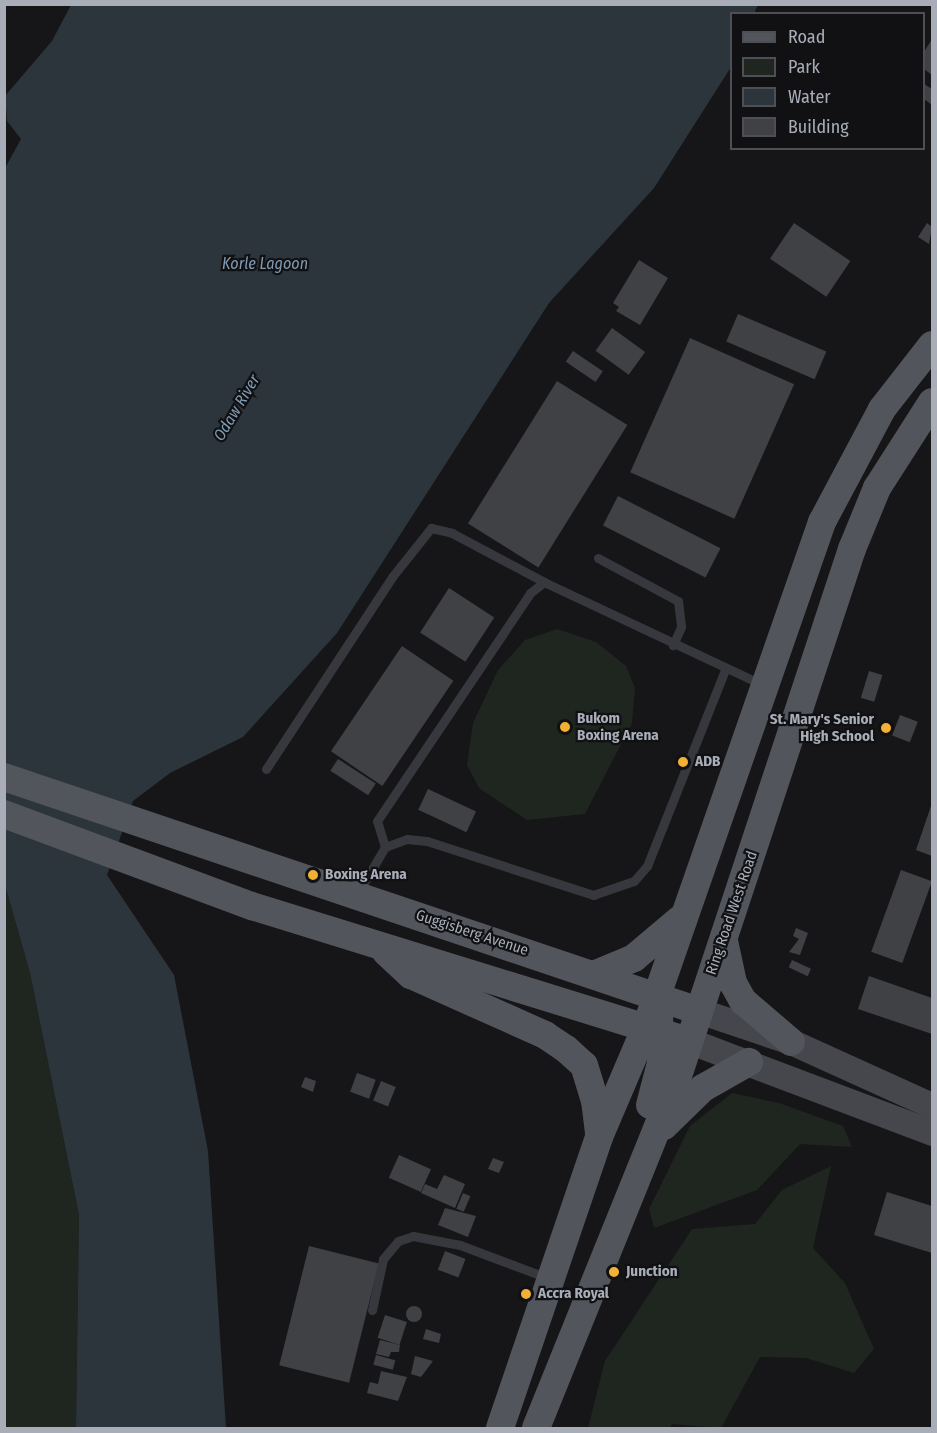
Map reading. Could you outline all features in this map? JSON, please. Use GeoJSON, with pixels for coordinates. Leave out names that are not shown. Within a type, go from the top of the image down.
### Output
{"type":"FeatureCollection","features":[{"type":"Feature","properties":{"kind":"main road"},"geometry":{"type":"LineString","coordinates":[[538,1423],[648,1115],[666,1034],[655,996],[822,522],[847,469],[882,409],[933,345]]}},
{"type":"Feature","properties":{"kind":"main road","name":"Ring Road West Road"},"geometry":{"type":"LineString","coordinates":[[500,1428],[599,1137],[666,1034],[699,1011],[852,549],[877,488],[933,402]]}},
{"type":"Feature","properties":{"kind":"main road","name":"Guggisberg Avenue"},"geometry":{"type":"LineString","coordinates":[[4,777],[596,974],[791,1042],[933,1106]]}},
{"type":"Feature","properties":{"kind":"main road"},"geometry":{"type":"LineString","coordinates":[[4,814],[120,854],[311,925],[382,948],[411,975],[545,1035],[584,1065],[595,1100],[599,1137]]}},
{"type":"Feature","properties":{"kind":"main road"},"geometry":{"type":"LineString","coordinates":[[596,974],[634,958],[684,914]]}},
{"type":"Feature","properties":{"kind":"main road"},"geometry":{"type":"LineString","coordinates":[[311,925],[666,1034],[749,1062],[933,1133]]}},
{"type":"Feature","properties":{"kind":"main road"},"geometry":{"type":"LineString","coordinates":[[724,938],[733,983],[743,1001],[791,1042]]}},
{"type":"Feature","properties":{"kind":"main road","name":"Ring Road West Road"},"geometry":{"type":"LineString","coordinates":[[538,1423],[656,1134],[666,1034]]}},
{"type":"Feature","properties":{"kind":"main road"},"geometry":{"type":"LineString","coordinates":[[656,1134],[703,1088],[749,1062]]}},
{"type":"Feature","properties":{"kind":"lane"},"geometry":{"type":"LineString","coordinates":[[266,769],[392,577],[431,528],[452,533],[544,582],[725,670],[765,686]]}},
{"type":"Feature","properties":{"kind":"lane"},"geometry":{"type":"LineString","coordinates":[[598,558],[678,601],[681,627],[673,645]]}},
{"type":"Feature","properties":{"kind":"lane"},"geometry":{"type":"LineString","coordinates":[[385,847],[377,821],[381,813],[530,592],[544,582]]}},
{"type":"Feature","properties":{"kind":"lane"},"geometry":{"type":"LineString","coordinates":[[357,896],[385,847],[407,839],[427,841],[592,895],[633,881],[652,855],[725,670]]}},
{"type":"Feature","properties":{"kind":"lane"},"geometry":{"type":"LineString","coordinates":[[372,1310],[383,1259],[398,1242],[413,1236],[450,1242],[551,1279]]}},
{"type":"Feature","properties":{"kind":"green space"},"geometry":{"type":"Polygon","coordinates":[[[557,629],[596,642],[626,666],[635,688],[632,723],[585,814],[527,820],[479,788],[467,765],[473,723],[498,670],[525,640],[557,629]]]}},
{"type":"Feature","properties":{"kind":"green space"},"geometry":{"type":"Polygon","coordinates":[[[5,885],[30,973],[79,1215],[76,1428],[5,1428],[5,885]]]}},
{"type":"Feature","properties":{"kind":"green space"},"geometry":{"type":"Polygon","coordinates":[[[732,1093],[779,1103],[843,1126],[852,1147],[800,1144],[757,1190],[654,1228],[649,1209],[690,1126],[732,1093]]]}},
{"type":"Feature","properties":{"kind":"green space"},"geometry":{"type":"Polygon","coordinates":[[[831,1166],[813,1248],[845,1283],[874,1349],[854,1373],[806,1358],[760,1357],[721,1428],[672,1424],[670,1428],[588,1428],[605,1361],[692,1229],[755,1224],[782,1190],[831,1166]]]}},
{"type":"Feature","properties":{"kind":"water","name":"Korle Lagoon"},"geometry":{"type":"Polygon","coordinates":[[[71,5],[758,5],[754,12],[730,12],[730,69],[654,188],[549,303],[337,633],[243,737],[170,773],[133,801],[107,875],[174,975],[208,1151],[226,1428],[76,1428],[79,1215],[30,973],[5,885],[4,170],[21,139],[7,121],[5,96],[52,41],[71,5]]]}},
{"type":"Feature","properties":{"kind":"building"},"geometry":{"type":"Polygon","coordinates":[[[932,39],[932,75],[925,70],[925,50],[932,39]]]}},
{"type":"Feature","properties":{"kind":"building"},"geometry":{"type":"Polygon","coordinates":[[[925,85],[932,89],[932,105],[925,100],[925,85]]]}},
{"type":"Feature","properties":{"kind":"building"},"geometry":{"type":"Polygon","coordinates":[[[794,223],[850,261],[826,297],[770,259],[794,223]]]}},
{"type":"Feature","properties":{"kind":"building"},"geometry":{"type":"Polygon","coordinates":[[[927,223],[932,227],[929,244],[918,237],[927,223]]]}},
{"type":"Feature","properties":{"kind":"building"},"geometry":{"type":"Polygon","coordinates":[[[639,260],[668,278],[640,325],[616,311],[619,307],[613,303],[639,260]]]}},
{"type":"Feature","properties":{"kind":"building"},"geometry":{"type":"Polygon","coordinates":[[[738,314],[826,352],[815,379],[726,342],[738,314]]]}},
{"type":"Feature","properties":{"kind":"building"},"geometry":{"type":"Polygon","coordinates":[[[612,328],[645,352],[629,375],[596,351],[612,328]]]}},
{"type":"Feature","properties":{"kind":"building"},"geometry":{"type":"Polygon","coordinates":[[[690,338],[794,384],[734,519],[630,472],[690,338]]]}},
{"type":"Feature","properties":{"kind":"building"},"geometry":{"type":"Polygon","coordinates":[[[573,351],[603,371],[596,382],[566,362],[573,351]]]}},
{"type":"Feature","properties":{"kind":"building"},"geometry":{"type":"Polygon","coordinates":[[[557,381],[627,425],[538,567],[468,523],[557,381]]]}},
{"type":"Feature","properties":{"kind":"building"},"geometry":{"type":"Polygon","coordinates":[[[618,496],[720,548],[705,578],[603,525],[618,496]]]}},
{"type":"Feature","properties":{"kind":"building"},"geometry":{"type":"Polygon","coordinates":[[[449,588],[494,617],[465,662],[420,632],[449,588]]]}},
{"type":"Feature","properties":{"kind":"building"},"geometry":{"type":"Polygon","coordinates":[[[402,646],[453,681],[382,786],[331,751],[402,646]]]}},
{"type":"Feature","properties":{"kind":"building"},"geometry":{"type":"Polygon","coordinates":[[[869,671],[882,675],[874,702],[861,698],[869,671]]]}},
{"type":"Feature","properties":{"kind":"building"},"geometry":{"type":"Polygon","coordinates":[[[900,715],[918,722],[910,742],[892,736],[900,715]]]}},
{"type":"Feature","properties":{"kind":"building"},"geometry":{"type":"Polygon","coordinates":[[[338,759],[376,784],[368,795],[330,771],[338,759]]]}},
{"type":"Feature","properties":{"kind":"building"},"geometry":{"type":"Polygon","coordinates":[[[428,789],[476,811],[466,832],[418,810],[428,789]]]}},
{"type":"Feature","properties":{"kind":"building"},"geometry":{"type":"Polygon","coordinates":[[[932,803],[932,856],[916,850],[932,803]]]}},
{"type":"Feature","properties":{"kind":"building"},"geometry":{"type":"Polygon","coordinates":[[[901,870],[932,881],[902,963],[871,952],[901,870]]]}},
{"type":"Feature","properties":{"kind":"building"},"geometry":{"type":"Polygon","coordinates":[[[796,928],[808,933],[800,955],[789,952],[799,939],[793,936],[796,928]]]}},
{"type":"Feature","properties":{"kind":"building"},"geometry":{"type":"Polygon","coordinates":[[[792,960],[811,969],[808,976],[789,967],[792,960]]]}},
{"type":"Feature","properties":{"kind":"building"},"geometry":{"type":"Polygon","coordinates":[[[869,976],[932,998],[932,1034],[858,1009],[869,976]]]}},
{"type":"Feature","properties":{"kind":"building"},"geometry":{"type":"Polygon","coordinates":[[[357,1073],[376,1080],[369,1099],[350,1092],[357,1073]]]}},
{"type":"Feature","properties":{"kind":"building"},"geometry":{"type":"Polygon","coordinates":[[[305,1077],[316,1081],[313,1092],[301,1087],[305,1077]]]}},
{"type":"Feature","properties":{"kind":"building"},"geometry":{"type":"Polygon","coordinates":[[[381,1081],[396,1087],[388,1106],[373,1100],[381,1081]]]}},
{"type":"Feature","properties":{"kind":"building"},"geometry":{"type":"Polygon","coordinates":[[[399,1155],[431,1169],[421,1192],[389,1178],[399,1155]]]}},
{"type":"Feature","properties":{"kind":"building"},"geometry":{"type":"Polygon","coordinates":[[[493,1158],[504,1162],[499,1173],[488,1169],[493,1158]]]}},
{"type":"Feature","properties":{"kind":"building"},"geometry":{"type":"Polygon","coordinates":[[[444,1175],[465,1184],[455,1208],[421,1193],[425,1184],[437,1189],[444,1175]]]}},
{"type":"Feature","properties":{"kind":"building"},"geometry":{"type":"Polygon","coordinates":[[[887,1192],[932,1206],[932,1253],[874,1235],[887,1192]]]}},
{"type":"Feature","properties":{"kind":"building"},"geometry":{"type":"Polygon","coordinates":[[[463,1193],[470,1196],[464,1212],[456,1209],[463,1193]]]}},
{"type":"Feature","properties":{"kind":"building"},"geometry":{"type":"Polygon","coordinates":[[[445,1208],[476,1216],[468,1237],[438,1225],[445,1208]]]}},
{"type":"Feature","properties":{"kind":"building"},"geometry":{"type":"Polygon","coordinates":[[[309,1246],[379,1263],[349,1383],[279,1365],[309,1246]]]}},
{"type":"Feature","properties":{"kind":"building"},"geometry":{"type":"Polygon","coordinates":[[[445,1251],[466,1259],[458,1278],[438,1270],[445,1251]]]}},
{"type":"Feature","properties":{"kind":"building"},"geometry":{"type":"Polygon","coordinates":[[[411,1306],[417,1306],[422,1314],[420,1320],[411,1322],[406,1317],[406,1311],[411,1306]]]}},
{"type":"Feature","properties":{"kind":"building"},"geometry":{"type":"Polygon","coordinates":[[[385,1315],[407,1322],[399,1345],[378,1338],[385,1315]]]}},
{"type":"Feature","properties":{"kind":"building"},"geometry":{"type":"Polygon","coordinates":[[[426,1329],[441,1334],[439,1343],[423,1339],[426,1329]]]}},
{"type":"Feature","properties":{"kind":"building"},"geometry":{"type":"Polygon","coordinates":[[[380,1340],[400,1345],[399,1352],[391,1352],[389,1357],[376,1354],[380,1340]]]}},
{"type":"Feature","properties":{"kind":"building"},"geometry":{"type":"Polygon","coordinates":[[[376,1355],[395,1360],[393,1370],[373,1365],[376,1355]]]}},
{"type":"Feature","properties":{"kind":"building"},"geometry":{"type":"Polygon","coordinates":[[[415,1356],[433,1361],[421,1377],[411,1374],[415,1356]]]}},
{"type":"Feature","properties":{"kind":"building"},"geometry":{"type":"Polygon","coordinates":[[[381,1371],[407,1377],[398,1401],[367,1393],[370,1382],[378,1384],[381,1371]]]}},
{"type":"Feature","properties":{"kind":"place","name":"Bukom Boxing Arena"},"geometry":{"type":"Point","coordinates":[565,727]}},
{"type":"Feature","properties":{"kind":"place","name":"St. Mary's Senior High School"},"geometry":{"type":"Point","coordinates":[886,728]}},
{"type":"Feature","properties":{"kind":"place","name":"ADB"},"geometry":{"type":"Point","coordinates":[683,762]}},
{"type":"Feature","properties":{"kind":"place","name":"Boxing Arena"},"geometry":{"type":"Point","coordinates":[313,875]}},
{"type":"Feature","properties":{"kind":"place","name":"Junction"},"geometry":{"type":"Point","coordinates":[614,1272]}},
{"type":"Feature","properties":{"kind":"place","name":"Accra Royal"},"geometry":{"type":"Point","coordinates":[526,1294]}},
{"type":"Feature","properties":{"kind":"water label","name":"Odaw River"},"geometry":{"type":"Point","coordinates":[237,408]}}]}
